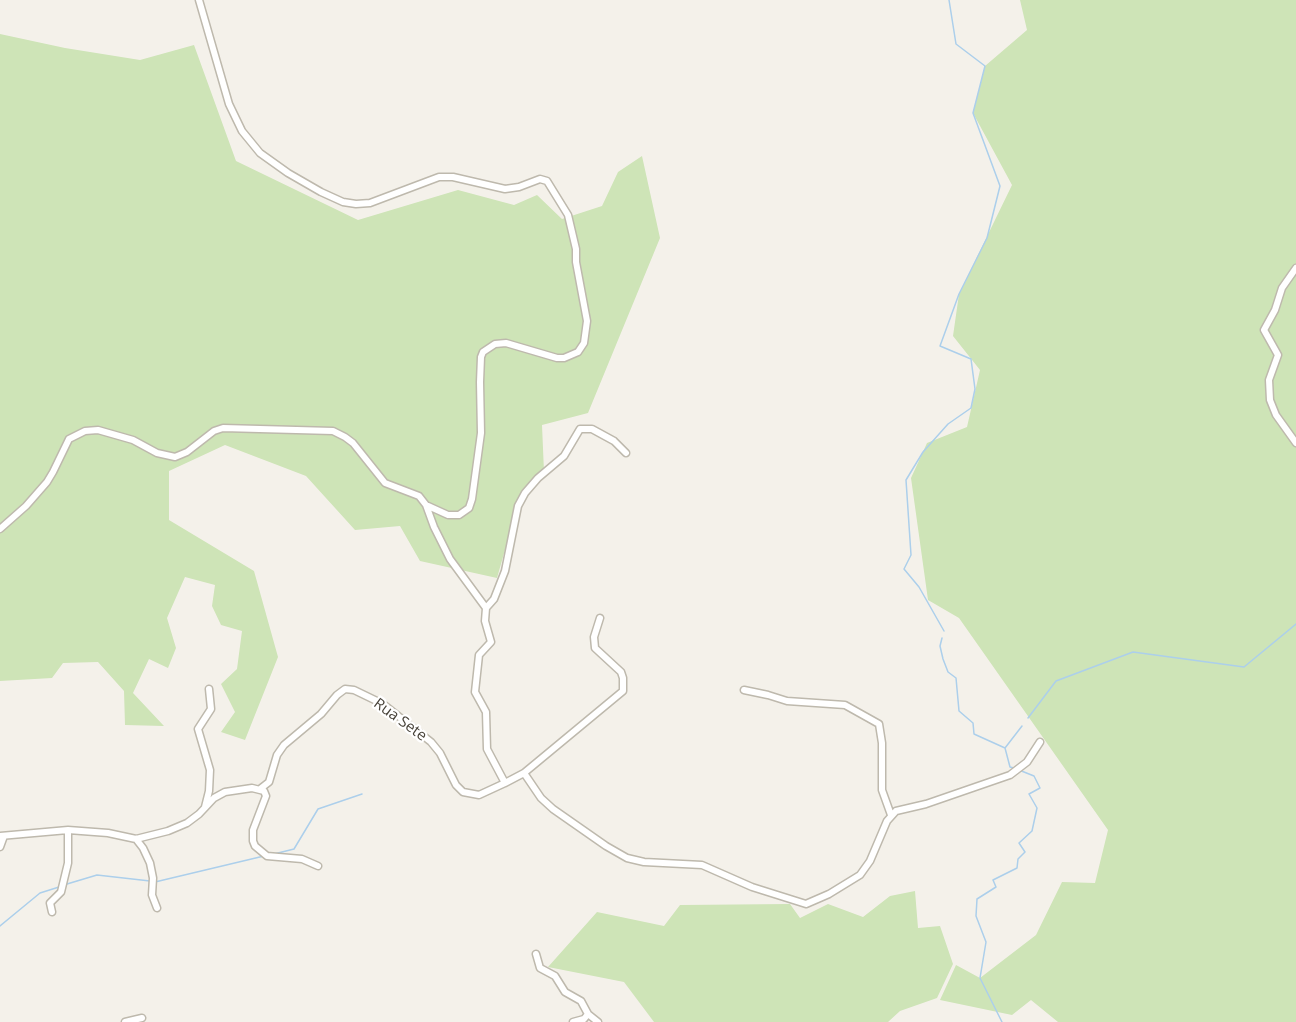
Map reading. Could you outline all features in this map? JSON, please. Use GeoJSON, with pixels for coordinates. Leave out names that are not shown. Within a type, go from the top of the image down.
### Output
{"type":"FeatureCollection","features":[{"type":"Feature","properties":{"kind":"street"},"geometry":{"type":"LineString","coordinates":[[199,0],[229,104],[247,139],[260,153],[321,192],[356,204],[370,202],[439,177],[453,177],[505,189],[543,179],[551,184],[567,211],[576,249],[576,262],[587,321],[581,349],[568,357],[557,358],[506,343],[495,344],[487,348],[481,357],[482,433],[469,508],[464,513],[452,516],[426,505]]}},
{"type":"Feature","properties":{"kind":"street"},"geometry":{"type":"LineString","coordinates":[[1296,268],[1282,288],[1275,310],[1264,330],[1278,355],[1269,380],[1270,400],[1276,416],[1296,443]]}},
{"type":"Feature","properties":{"kind":"street"},"geometry":{"type":"LineString","coordinates":[[0,529],[26,506],[47,482],[69,439],[85,431],[98,430],[133,440],[157,453],[175,457],[188,452],[214,431],[223,428],[333,431],[345,436],[385,483],[419,496],[426,505],[450,559],[486,608],[487,614],[484,621],[491,642],[479,655],[475,692],[486,712],[487,749],[505,783]]}},
{"type":"Feature","properties":{"kind":"street"},"geometry":{"type":"LineString","coordinates":[[486,608],[494,599],[505,571],[521,499],[532,484],[564,456],[578,430],[592,429],[614,441],[626,453]]}},
{"type":"Feature","properties":{"kind":"street","name":"Rua Sete"},"geometry":{"type":"LineString","coordinates":[[260,789],[269,782],[277,755],[284,745],[321,714],[340,691],[345,689],[354,690],[383,704],[431,742],[440,753],[456,785],[464,792],[479,795],[505,783],[524,773],[623,691],[621,672],[594,648],[594,638],[600,618]]}},
{"type":"Feature","properties":{"kind":"street"},"geometry":{"type":"LineString","coordinates":[[204,808],[209,790],[210,770],[198,729],[212,709],[209,689]]}},
{"type":"Feature","properties":{"kind":"street"},"geometry":{"type":"LineString","coordinates":[[744,690],[787,701],[845,705],[879,724],[882,743],[882,790],[891,815]]}},
{"type":"Feature","properties":{"kind":"street"},"geometry":{"type":"LineString","coordinates":[[524,773],[541,798],[553,809],[627,858],[644,862],[702,865],[752,887],[803,904],[819,899],[860,875],[870,861],[879,836],[891,815],[903,807],[926,804],[1010,775],[1027,762],[1040,742]]}},
{"type":"Feature","properties":{"kind":"street"},"geometry":{"type":"LineString","coordinates":[[0,847],[2,836],[68,830],[108,833],[136,840],[180,826],[225,792],[237,789],[260,789],[266,796],[253,834],[255,846],[267,856],[302,859],[318,866]]}},
{"type":"Feature","properties":{"kind":"street"},"geometry":{"type":"LineString","coordinates":[[52,912],[50,903],[61,892],[68,863],[68,830]]}},
{"type":"Feature","properties":{"kind":"street"},"geometry":{"type":"LineString","coordinates":[[136,840],[143,848],[150,863],[153,878],[152,895],[157,908]]}},
{"type":"Feature","properties":{"kind":"street"},"geometry":{"type":"LineString","coordinates":[[536,954],[540,968],[555,976],[565,992],[581,1001],[588,1014],[598,1022]]}},
{"type":"Feature","properties":{"kind":"street"},"geometry":{"type":"LineString","coordinates":[[573,1022],[588,1014]]}},
{"type":"Feature","properties":{"kind":"street"},"geometry":{"type":"LineString","coordinates":[[125,1022],[142,1018]]}},
{"type":"Feature","properties":{"kind":"green space"},"geometry":{"type":"Polygon","coordinates":[[[1020,0],[1296,0],[1296,1022],[1058,1022],[1031,1000],[1012,1015],[940,1000],[956,965],[980,978],[1036,935],[1062,882],[1095,883],[1108,830],[959,618],[928,600],[911,478],[927,443],[967,427],[980,370],[953,336],[959,294],[1012,185],[973,113],[985,66],[1027,30],[1020,0]]]}},
{"type":"Feature","properties":{"kind":"green space"},"geometry":{"type":"Polygon","coordinates":[[[0,34],[65,48],[140,60],[194,45],[236,161],[358,220],[458,190],[514,205],[537,195],[562,219],[602,206],[618,172],[642,156],[660,238],[588,413],[542,425],[544,472],[522,490],[497,578],[420,561],[400,526],[355,530],[306,476],[225,445],[169,471],[169,520],[254,571],[278,657],[245,740],[221,732],[235,712],[221,684],[237,669],[242,631],[221,625],[212,606],[215,585],[185,577],[167,618],[176,648],[168,668],[149,659],[133,693],[164,726],[125,725],[124,691],[98,662],[63,663],[52,678],[0,681],[0,34]]]}},
{"type":"Feature","properties":{"kind":"green space"},"geometry":{"type":"Polygon","coordinates":[[[915,891],[918,928],[940,926],[953,964],[937,998],[900,1011],[888,1022],[654,1022],[624,982],[548,967],[597,912],[664,926],[680,905],[790,904],[800,918],[828,904],[863,917],[890,896],[915,891]]]}},
{"type":"Feature","properties":{"kind":"waterway"},"geometry":{"type":"LineString","coordinates":[[944,631],[919,587],[904,569],[911,555],[906,480],[923,452],[948,424],[971,408],[975,389],[971,359],[940,346],[959,294],[987,238],[1000,186],[973,113],[985,66],[956,44],[949,0]]}},
{"type":"Feature","properties":{"kind":"waterway"},"geometry":{"type":"LineString","coordinates":[[1028,718],[1056,681],[1133,652],[1244,667],[1296,624]]}},
{"type":"Feature","properties":{"kind":"waterway"},"geometry":{"type":"LineString","coordinates":[[942,638],[940,646],[943,659],[948,672],[956,678],[959,711],[973,723],[974,734],[1005,748],[1010,767],[1014,768]]}},
{"type":"Feature","properties":{"kind":"waterway"},"geometry":{"type":"LineString","coordinates":[[1005,748],[1022,726]]}},
{"type":"Feature","properties":{"kind":"waterway"},"geometry":{"type":"LineString","coordinates":[[1002,1022],[980,978],[986,942],[976,916],[977,899],[996,887],[993,880],[1017,868],[1018,859],[1025,852],[1019,843],[1032,831],[1037,808],[1029,794],[1040,788],[1034,776],[1019,770]]}},
{"type":"Feature","properties":{"kind":"waterway"},"geometry":{"type":"LineString","coordinates":[[274,854],[294,849],[318,809],[362,794]]}},
{"type":"Feature","properties":{"kind":"waterway"},"geometry":{"type":"LineString","coordinates":[[155,882],[264,856]]}},
{"type":"Feature","properties":{"kind":"waterway"},"geometry":{"type":"LineString","coordinates":[[67,884],[97,875],[150,881]]}},
{"type":"Feature","properties":{"kind":"waterway"},"geometry":{"type":"LineString","coordinates":[[0,926],[40,893],[59,887]]}}]}
